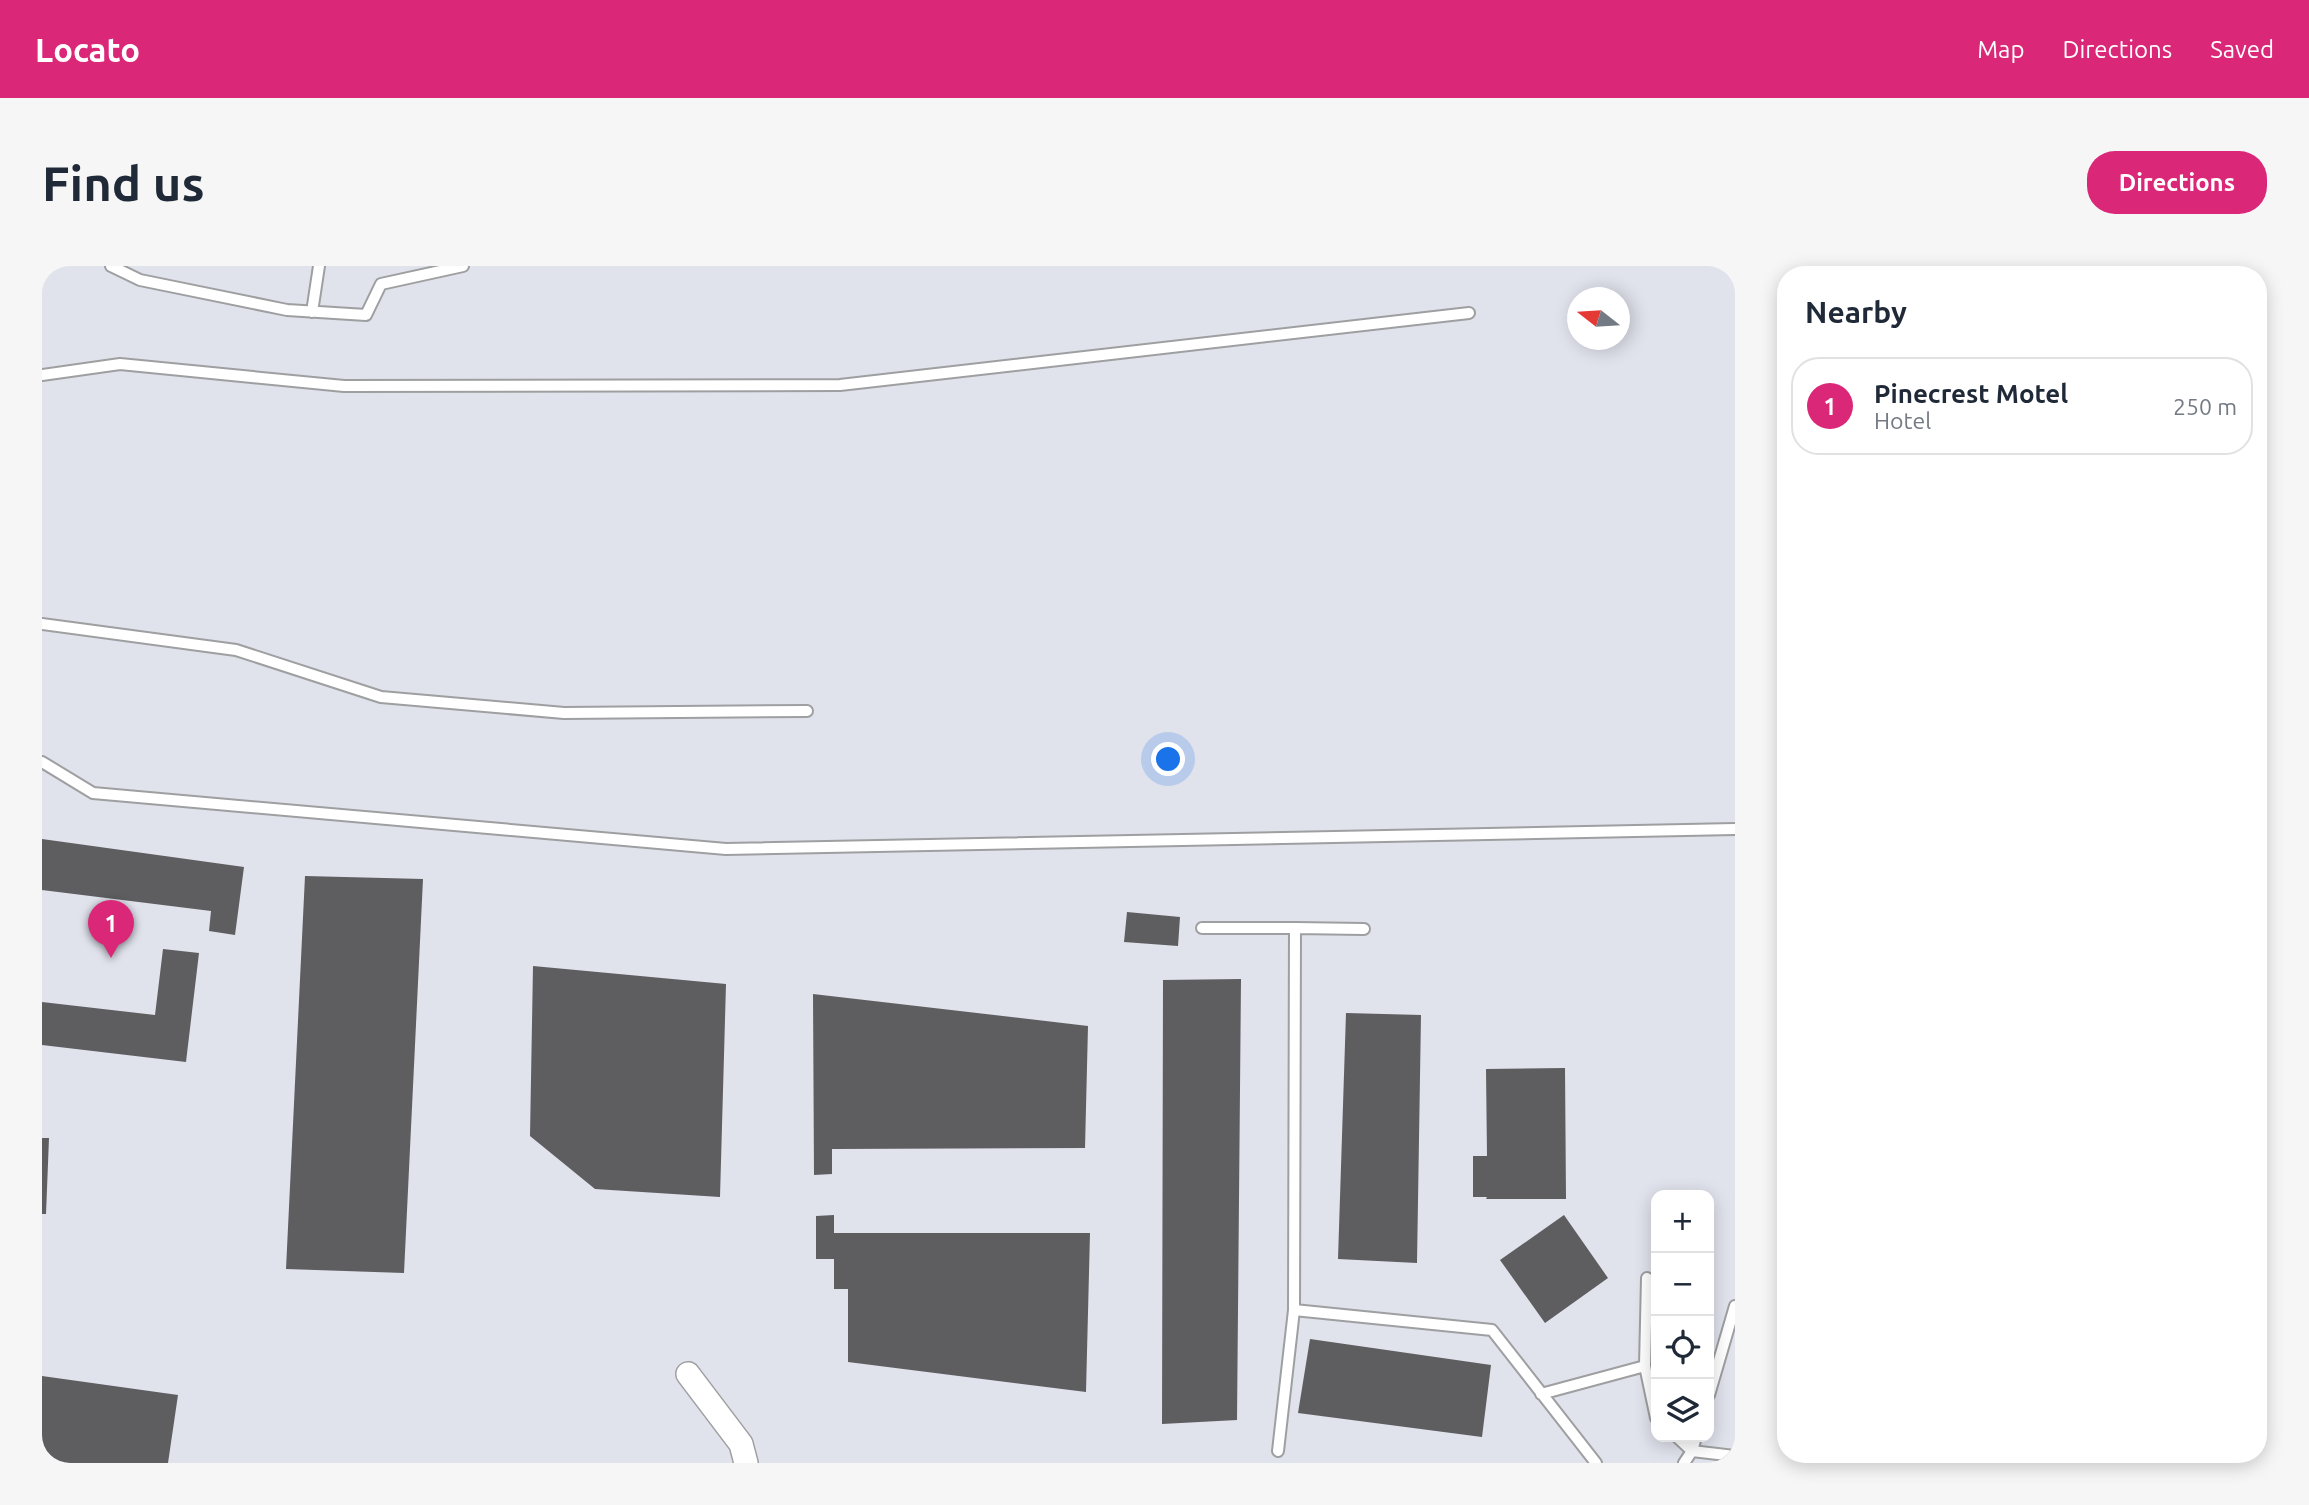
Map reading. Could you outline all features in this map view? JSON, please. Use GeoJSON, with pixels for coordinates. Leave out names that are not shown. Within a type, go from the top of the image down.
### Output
{"type":"FeatureCollection","features":[{"type":"Feature","properties":{"kind":"street"},"geometry":{"type":"LineString","coordinates":[[688,1374],[741,1444],[746,1463]]}},
{"type":"Feature","properties":{"kind":"lane"},"geometry":{"type":"LineString","coordinates":[[111,266],[140,280],[287,310],[366,315],[381,284],[463,266]]}},
{"type":"Feature","properties":{"kind":"lane"},"geometry":{"type":"LineString","coordinates":[[312,312],[319,266]]}},
{"type":"Feature","properties":{"kind":"lane"},"geometry":{"type":"LineString","coordinates":[[42,375],[120,364],[344,386],[840,385],[1469,313]]}},
{"type":"Feature","properties":{"kind":"lane"},"geometry":{"type":"LineString","coordinates":[[42,624],[236,650],[381,697],[564,713],[807,711]]}},
{"type":"Feature","properties":{"kind":"lane"},"geometry":{"type":"LineString","coordinates":[[42,762],[93,793],[726,849],[1735,829]]}},
{"type":"Feature","properties":{"kind":"lane"},"geometry":{"type":"LineString","coordinates":[[1202,928],[1364,929]]}},
{"type":"Feature","properties":{"kind":"lane"},"geometry":{"type":"LineString","coordinates":[[1278,1451],[1294,1310],[1295,928]]}},
{"type":"Feature","properties":{"kind":"lane"},"geometry":{"type":"LineString","coordinates":[[1647,1278],[1645,1366],[1651,1394]]}},
{"type":"Feature","properties":{"kind":"lane"},"geometry":{"type":"LineString","coordinates":[[1714,1379],[1735,1306]]}},
{"type":"Feature","properties":{"kind":"lane"},"geometry":{"type":"LineString","coordinates":[[1294,1310],[1492,1330],[1596,1463]]}},
{"type":"Feature","properties":{"kind":"lane"},"geometry":{"type":"LineString","coordinates":[[1541,1394],[1645,1366]]}},
{"type":"Feature","properties":{"kind":"lane"},"geometry":{"type":"LineString","coordinates":[[1682,1442],[1692,1451],[1735,1457]]}},
{"type":"Feature","properties":{"kind":"lane"},"geometry":{"type":"LineString","coordinates":[[1684,1463],[1695,1442]]}},
{"type":"Feature","properties":{"kind":"shaded area"},"geometry":{"type":"Polygon","coordinates":[[[42,266],[1735,266],[1735,1463],[42,1463],[42,266]]]}},
{"type":"Feature","properties":{"kind":"building"},"geometry":{"type":"Polygon","coordinates":[[[42,839],[244,867],[235,935],[209,931],[211,911],[42,890],[42,839]]]}},
{"type":"Feature","properties":{"kind":"building"},"geometry":{"type":"Polygon","coordinates":[[[305,876],[423,879],[404,1273],[286,1269],[305,876]]]}},
{"type":"Feature","properties":{"kind":"building"},"geometry":{"type":"Polygon","coordinates":[[[1127,912],[1180,917],[1178,946],[1124,942],[1127,912]]]}},
{"type":"Feature","properties":{"kind":"building"},"geometry":{"type":"Polygon","coordinates":[[[163,949],[199,953],[186,1062],[42,1045],[42,1002],[155,1015],[163,949]]]}},
{"type":"Feature","properties":{"kind":"building"},"geometry":{"type":"Polygon","coordinates":[[[533,966],[726,984],[720,1197],[595,1189],[530,1136],[533,966]]]}},
{"type":"Feature","properties":{"kind":"building"},"geometry":{"type":"Polygon","coordinates":[[[1241,979],[1237,1420],[1162,1424],[1163,980],[1241,979]]]}},
{"type":"Feature","properties":{"kind":"building"},"geometry":{"type":"Polygon","coordinates":[[[813,994],[1088,1026],[1085,1148],[832,1149],[832,1174],[814,1175],[813,994]]]}},
{"type":"Feature","properties":{"kind":"building"},"geometry":{"type":"Polygon","coordinates":[[[1346,1013],[1421,1015],[1417,1263],[1338,1259],[1346,1013]]]}},
{"type":"Feature","properties":{"kind":"building"},"geometry":{"type":"Polygon","coordinates":[[[1565,1068],[1566,1199],[1473,1197],[1473,1156],[1487,1156],[1486,1069],[1565,1068]]]}},
{"type":"Feature","properties":{"kind":"building"},"geometry":{"type":"Polygon","coordinates":[[[42,1138],[49,1138],[46,1214],[42,1214],[42,1138]]]}},
{"type":"Feature","properties":{"kind":"building"},"geometry":{"type":"Polygon","coordinates":[[[834,1215],[834,1233],[1090,1233],[1086,1392],[848,1362],[848,1289],[834,1289],[834,1259],[816,1259],[816,1216],[834,1215]]]}},
{"type":"Feature","properties":{"kind":"building"},"geometry":{"type":"Polygon","coordinates":[[[1564,1215],[1608,1278],[1545,1323],[1500,1260],[1564,1215]]]}},
{"type":"Feature","properties":{"kind":"building"},"geometry":{"type":"Polygon","coordinates":[[[1310,1339],[1491,1365],[1482,1437],[1298,1413],[1310,1339]]]}},
{"type":"Feature","properties":{"kind":"building"},"geometry":{"type":"Polygon","coordinates":[[[42,1376],[178,1395],[168,1463],[42,1463],[42,1376]]]}},
{"type":"Feature","properties":{"kind":"place","name":"Pinecrest Motel"},"geometry":{"type":"Point","coordinates":[111,958]}}]}
